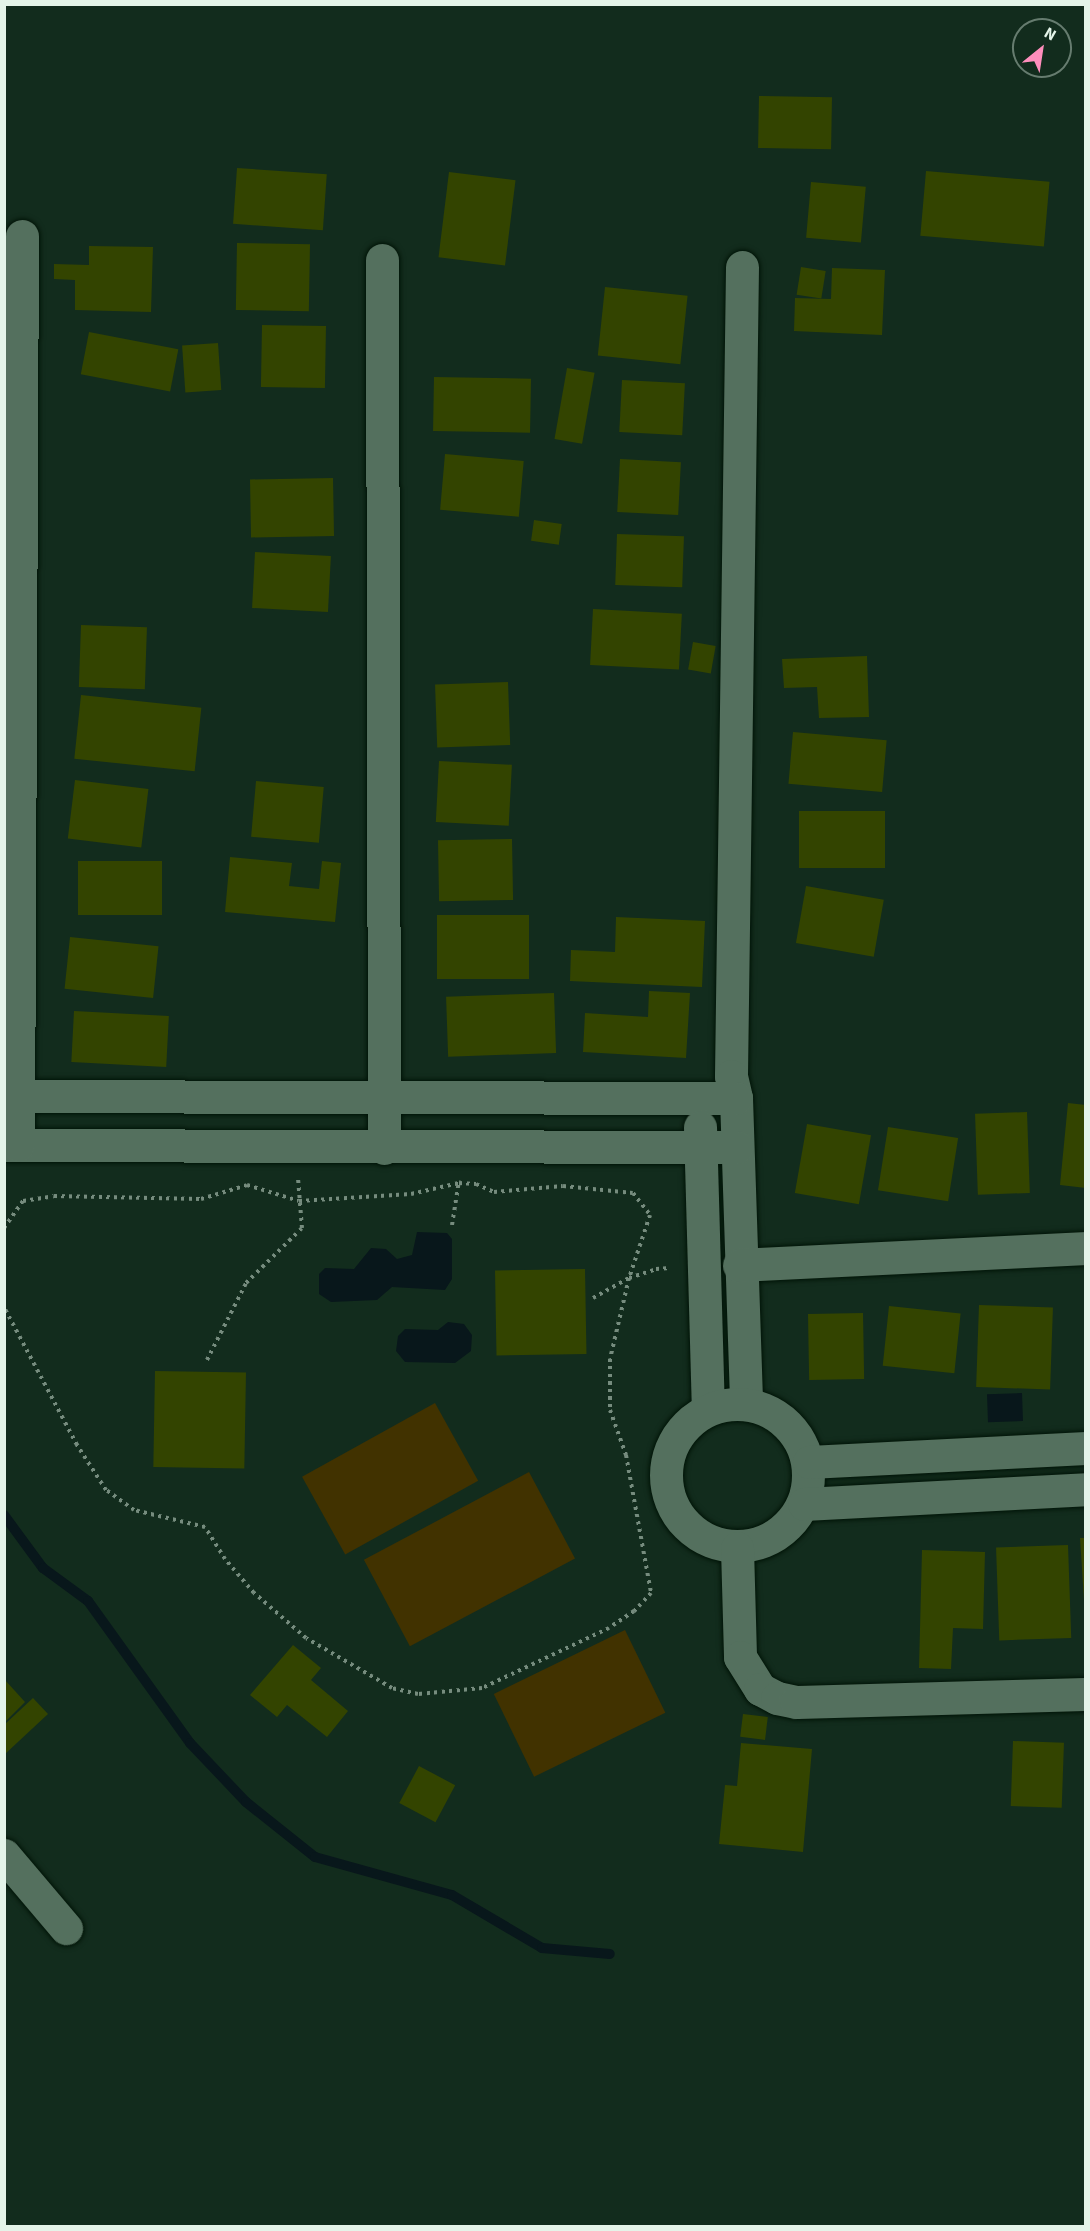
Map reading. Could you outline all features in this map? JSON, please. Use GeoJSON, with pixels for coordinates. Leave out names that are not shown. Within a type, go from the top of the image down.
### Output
{"type":"FeatureCollection","features":[{"type":"Feature","properties":{"kind":"street"},"geometry":{"type":"LineString","coordinates":[[22,237],[11,1145],[384,1148],[737,1147]]}},
{"type":"Feature","properties":{"kind":"street"},"geometry":{"type":"LineString","coordinates":[[382,260],[384,1148]]}},
{"type":"Feature","properties":{"kind":"street"},"geometry":{"type":"LineString","coordinates":[[742,267],[734,1087],[746,1404]]}},
{"type":"Feature","properties":{"kind":"street"},"geometry":{"type":"LineString","coordinates":[[11,1096],[384,1100],[698,1099],[734,1087]]}},
{"type":"Feature","properties":{"kind":"street"},"geometry":{"type":"LineString","coordinates":[[698,1099],[708,1409]]}},
{"type":"Feature","properties":{"kind":"street"},"geometry":{"type":"LineString","coordinates":[[739,1265],[1086,1248]]}},
{"type":"Feature","properties":{"kind":"street"},"geometry":{"type":"LineString","coordinates":[[746,1404],[768,1410],[786,1423],[800,1441],[808,1462],[809,1484],[804,1504],[788,1527],[772,1537],[737,1548],[709,1542],[686,1526],[671,1503],[665,1476],[670,1448],[686,1425],[708,1409],[746,1404]]}},
{"type":"Feature","properties":{"kind":"street"},"geometry":{"type":"LineString","coordinates":[[808,1462],[1086,1448]]}},
{"type":"Feature","properties":{"kind":"street"},"geometry":{"type":"LineString","coordinates":[[804,1504],[1086,1490]]}},
{"type":"Feature","properties":{"kind":"street"},"geometry":{"type":"LineString","coordinates":[[737,1548],[740,1657],[760,1689],[777,1698],[796,1702],[1086,1694]]}},
{"type":"Feature","properties":{"kind":"street"},"geometry":{"type":"LineString","coordinates":[[4,1856],[66,1928]]}},
{"type":"Feature","properties":{"kind":"path"},"geometry":{"type":"LineString","coordinates":[[207,1360],[246,1283],[302,1228],[297,1147]]}},
{"type":"Feature","properties":{"kind":"path"},"geometry":{"type":"LineString","coordinates":[[452,1225],[459,1183],[458,1148]]}},
{"type":"Feature","properties":{"kind":"path"},"geometry":{"type":"LineString","coordinates":[[4,1228],[23,1200],[54,1196],[201,1199],[247,1185],[299,1201],[411,1194],[459,1183],[476,1184],[494,1192],[563,1186],[633,1193],[650,1215],[629,1278],[610,1359],[610,1410],[626,1455],[651,1593],[634,1611],[609,1628],[482,1688],[418,1694],[392,1688],[362,1673],[306,1638],[247,1584],[225,1559],[206,1527],[134,1510],[106,1490],[77,1445],[4,1307]]}},
{"type":"Feature","properties":{"kind":"path"},"geometry":{"type":"LineString","coordinates":[[594,1298],[629,1278],[656,1269],[704,1268]]}},
{"type":"Feature","properties":{"kind":"shaded area"},"geometry":{"type":"Polygon","coordinates":[[[417,1232],[447,1233],[452,1239],[452,1279],[445,1290],[392,1287],[377,1300],[331,1302],[319,1294],[319,1274],[325,1268],[354,1269],[371,1248],[386,1249],[397,1259],[412,1255],[417,1232]]]}},
{"type":"Feature","properties":{"kind":"shaded area"},"geometry":{"type":"Polygon","coordinates":[[[448,1322],[464,1324],[472,1335],[471,1351],[455,1363],[405,1362],[396,1351],[398,1336],[405,1329],[438,1330],[448,1322]]]}},
{"type":"Feature","properties":{"kind":"shaded area"},"geometry":{"type":"Polygon","coordinates":[[[1022,1393],[1023,1421],[988,1422],[987,1394],[1022,1393]]]}},
{"type":"Feature","properties":{"kind":"shaded area"},"geometry":{"type":"Polygon","coordinates":[[[435,1403],[478,1481],[345,1555],[302,1477],[435,1403]]]}},
{"type":"Feature","properties":{"kind":"shaded area"},"geometry":{"type":"Polygon","coordinates":[[[529,1472],[575,1559],[410,1646],[364,1560],[529,1472]]]}},
{"type":"Feature","properties":{"kind":"shaded area"},"geometry":{"type":"Polygon","coordinates":[[[625,1630],[665,1713],[534,1777],[494,1694],[625,1630]]]}},
{"type":"Feature","properties":{"kind":"building"},"geometry":{"type":"Polygon","coordinates":[[[759,96],[832,97],[831,149],[758,148],[759,96]]]}},
{"type":"Feature","properties":{"kind":"building"},"geometry":{"type":"Polygon","coordinates":[[[237,168],[327,174],[323,230],[233,224],[237,168]]]}},
{"type":"Feature","properties":{"kind":"building"},"geometry":{"type":"Polygon","coordinates":[[[926,171],[1050,182],[1044,247],[920,236],[926,171]]]}},
{"type":"Feature","properties":{"kind":"building"},"geometry":{"type":"Polygon","coordinates":[[[449,172],[516,180],[505,266],[439,257],[449,172]]]}},
{"type":"Feature","properties":{"kind":"building"},"geometry":{"type":"Polygon","coordinates":[[[811,182],[866,187],[861,243],[806,238],[811,182]]]}},
{"type":"Feature","properties":{"kind":"building"},"geometry":{"type":"Polygon","coordinates":[[[237,243],[310,244],[309,311],[236,310],[237,243]]]}},
{"type":"Feature","properties":{"kind":"building"},"geometry":{"type":"Polygon","coordinates":[[[89,246],[153,247],[151,312],[75,310],[75,280],[54,279],[54,264],[89,265],[89,246]]]}},
{"type":"Feature","properties":{"kind":"building"},"geometry":{"type":"Polygon","coordinates":[[[801,267],[826,271],[821,299],[797,295],[801,267]]]}},
{"type":"Feature","properties":{"kind":"building"},"geometry":{"type":"Polygon","coordinates":[[[832,268],[885,270],[882,335],[794,331],[795,298],[831,299],[832,268]]]}},
{"type":"Feature","properties":{"kind":"building"},"geometry":{"type":"Polygon","coordinates":[[[605,287],[688,296],[680,364],[598,356],[605,287]]]}},
{"type":"Feature","properties":{"kind":"building"},"geometry":{"type":"Polygon","coordinates":[[[262,325],[326,326],[325,388],[261,387],[262,325]]]}},
{"type":"Feature","properties":{"kind":"building"},"geometry":{"type":"Polygon","coordinates":[[[89,332],[178,349],[170,392],[81,374],[89,332]]]}},
{"type":"Feature","properties":{"kind":"building"},"geometry":{"type":"Polygon","coordinates":[[[218,343],[221,390],[185,392],[182,346],[218,343]]]}},
{"type":"Feature","properties":{"kind":"building"},"geometry":{"type":"Polygon","coordinates":[[[567,368],[595,373],[582,444],[554,439],[567,368]]]}},
{"type":"Feature","properties":{"kind":"building"},"geometry":{"type":"Polygon","coordinates":[[[434,377],[531,379],[530,433],[433,431],[434,377]]]}},
{"type":"Feature","properties":{"kind":"building"},"geometry":{"type":"Polygon","coordinates":[[[622,380],[685,383],[682,435],[619,432],[622,380]]]}},
{"type":"Feature","properties":{"kind":"building"},"geometry":{"type":"Polygon","coordinates":[[[445,454],[524,461],[519,517],[440,510],[445,454]]]}},
{"type":"Feature","properties":{"kind":"building"},"geometry":{"type":"Polygon","coordinates":[[[620,459],[681,462],[678,515],[617,512],[620,459]]]}},
{"type":"Feature","properties":{"kind":"building"},"geometry":{"type":"Polygon","coordinates":[[[333,478],[334,536],[251,537],[250,479],[333,478]]]}},
{"type":"Feature","properties":{"kind":"building"},"geometry":{"type":"Polygon","coordinates":[[[534,520],[562,524],[559,545],[531,541],[534,520]]]}},
{"type":"Feature","properties":{"kind":"building"},"geometry":{"type":"Polygon","coordinates":[[[617,534],[684,536],[682,587],[615,585],[617,534]]]}},
{"type":"Feature","properties":{"kind":"building"},"geometry":{"type":"Polygon","coordinates":[[[255,552],[331,556],[328,612],[252,608],[255,552]]]}},
{"type":"Feature","properties":{"kind":"building"},"geometry":{"type":"Polygon","coordinates":[[[593,609],[682,614],[679,670],[590,665],[593,609]]]}},
{"type":"Feature","properties":{"kind":"building"},"geometry":{"type":"Polygon","coordinates":[[[81,625],[147,627],[145,689],[79,687],[81,625]]]}},
{"type":"Feature","properties":{"kind":"building"},"geometry":{"type":"Polygon","coordinates":[[[693,642],[716,646],[711,674],[688,670],[693,642]]]}},
{"type":"Feature","properties":{"kind":"building"},"geometry":{"type":"Polygon","coordinates":[[[867,656],[869,717],[819,718],[817,687],[784,688],[782,659],[867,656]]]}},
{"type":"Feature","properties":{"kind":"building"},"geometry":{"type":"Polygon","coordinates":[[[508,682],[510,745],[437,748],[435,685],[508,682]]]}},
{"type":"Feature","properties":{"kind":"building"},"geometry":{"type":"Polygon","coordinates":[[[81,695],[201,708],[195,771],[74,759],[81,695]]]}},
{"type":"Feature","properties":{"kind":"building"},"geometry":{"type":"Polygon","coordinates":[[[793,732],[887,740],[882,792],[788,784],[793,732]]]}},
{"type":"Feature","properties":{"kind":"building"},"geometry":{"type":"Polygon","coordinates":[[[439,761],[512,765],[509,826],[436,822],[439,761]]]}},
{"type":"Feature","properties":{"kind":"building"},"geometry":{"type":"Polygon","coordinates":[[[75,780],[148,789],[141,848],[68,839],[75,780]]]}},
{"type":"Feature","properties":{"kind":"building"},"geometry":{"type":"Polygon","coordinates":[[[256,781],[324,787],[319,843],[251,837],[256,781]]]}},
{"type":"Feature","properties":{"kind":"building"},"geometry":{"type":"Polygon","coordinates":[[[799,811],[885,811],[885,868],[799,868],[799,811]]]}},
{"type":"Feature","properties":{"kind":"building"},"geometry":{"type":"Polygon","coordinates":[[[512,839],[513,900],[439,901],[438,840],[512,839]]]}},
{"type":"Feature","properties":{"kind":"building"},"geometry":{"type":"Polygon","coordinates":[[[230,857],[292,863],[289,886],[319,889],[322,861],[341,863],[335,922],[225,912],[230,857]]]}},
{"type":"Feature","properties":{"kind":"building"},"geometry":{"type":"Polygon","coordinates":[[[78,861],[162,861],[162,915],[78,915],[78,861]]]}},
{"type":"Feature","properties":{"kind":"building"},"geometry":{"type":"Polygon","coordinates":[[[806,886],[884,900],[874,957],[796,943],[806,886]]]}},
{"type":"Feature","properties":{"kind":"building"},"geometry":{"type":"Polygon","coordinates":[[[437,915],[529,915],[529,979],[437,979],[437,915]]]}},
{"type":"Feature","properties":{"kind":"building"},"geometry":{"type":"Polygon","coordinates":[[[616,917],[705,921],[702,987],[570,981],[571,950],[615,952],[616,917]]]}},
{"type":"Feature","properties":{"kind":"building"},"geometry":{"type":"Polygon","coordinates":[[[70,937],[159,946],[153,998],[65,989],[70,937]]]}},
{"type":"Feature","properties":{"kind":"building"},"geometry":{"type":"Polygon","coordinates":[[[649,991],[690,993],[686,1058],[583,1052],[585,1013],[648,1017],[649,991]]]}},
{"type":"Feature","properties":{"kind":"building"},"geometry":{"type":"Polygon","coordinates":[[[554,993],[556,1053],[448,1057],[446,997],[554,993]]]}},
{"type":"Feature","properties":{"kind":"building"},"geometry":{"type":"Polygon","coordinates":[[[74,1011],[169,1016],[166,1067],[71,1062],[74,1011]]]}},
{"type":"Feature","properties":{"kind":"building"},"geometry":{"type":"Polygon","coordinates":[[[1068,1103],[1086,1105],[1086,1188],[1060,1185],[1068,1103]]]}},
{"type":"Feature","properties":{"kind":"building"},"geometry":{"type":"Polygon","coordinates":[[[1027,1112],[1030,1193],[978,1195],[975,1114],[1027,1112]]]}},
{"type":"Feature","properties":{"kind":"building"},"geometry":{"type":"Polygon","coordinates":[[[807,1124],[871,1135],[859,1204],[795,1193],[807,1124]]]}},
{"type":"Feature","properties":{"kind":"building"},"geometry":{"type":"Polygon","coordinates":[[[888,1127],[958,1138],[948,1201],[878,1190],[888,1127]]]}},
{"type":"Feature","properties":{"kind":"building"},"geometry":{"type":"Polygon","coordinates":[[[585,1269],[586,1354],[496,1356],[495,1271],[585,1269]]]}},
{"type":"Feature","properties":{"kind":"building"},"geometry":{"type":"Polygon","coordinates":[[[979,1305],[1053,1308],[1050,1390],[976,1387],[979,1305]]]}},
{"type":"Feature","properties":{"kind":"building"},"geometry":{"type":"Polygon","coordinates":[[[889,1306],[961,1314],[954,1373],[883,1366],[889,1306]]]}},
{"type":"Feature","properties":{"kind":"building"},"geometry":{"type":"Polygon","coordinates":[[[863,1313],[864,1379],[809,1380],[808,1314],[863,1313]]]}},
{"type":"Feature","properties":{"kind":"building"},"geometry":{"type":"Polygon","coordinates":[[[155,1371],[246,1373],[244,1469],[153,1467],[155,1371]]]}},
{"type":"Feature","properties":{"kind":"building"},"geometry":{"type":"Polygon","coordinates":[[[1080,1538],[1086,1538],[1086,1600],[1084,1600],[1080,1538]]]}},
{"type":"Feature","properties":{"kind":"building"},"geometry":{"type":"Polygon","coordinates":[[[1068,1545],[1071,1638],[999,1640],[996,1548],[1068,1545]]]}},
{"type":"Feature","properties":{"kind":"building"},"geometry":{"type":"Polygon","coordinates":[[[922,1550],[985,1552],[983,1629],[953,1628],[951,1669],[919,1668],[922,1550]]]}},
{"type":"Feature","properties":{"kind":"building"},"geometry":{"type":"Polygon","coordinates":[[[293,1645],[321,1668],[311,1680],[348,1711],[327,1737],[287,1705],[277,1717],[250,1695],[293,1645]]]}},
{"type":"Feature","properties":{"kind":"building"},"geometry":{"type":"Polygon","coordinates":[[[5,1680],[25,1702],[5,1722],[5,1680]]]}},
{"type":"Feature","properties":{"kind":"building"},"geometry":{"type":"Polygon","coordinates":[[[33,1698],[48,1714],[4,1755],[4,1725],[33,1698]]]}},
{"type":"Feature","properties":{"kind":"building"},"geometry":{"type":"Polygon","coordinates":[[[743,1714],[768,1717],[765,1740],[740,1737],[743,1714]]]}},
{"type":"Feature","properties":{"kind":"building"},"geometry":{"type":"Polygon","coordinates":[[[1013,1741],[1064,1743],[1062,1808],[1011,1806],[1013,1741]]]}},
{"type":"Feature","properties":{"kind":"building"},"geometry":{"type":"Polygon","coordinates":[[[741,1743],[812,1749],[803,1852],[719,1844],[725,1785],[737,1786],[741,1743]]]}},
{"type":"Feature","properties":{"kind":"building"},"geometry":{"type":"Polygon","coordinates":[[[419,1766],[455,1785],[435,1822],[399,1803],[419,1766]]]}},
{"type":"Feature","properties":{"kind":"waterway"},"geometry":{"type":"LineString","coordinates":[[4,1515],[43,1568],[88,1601],[190,1743],[246,1802],[315,1857],[452,1895],[542,1948],[610,1954]]}}]}
